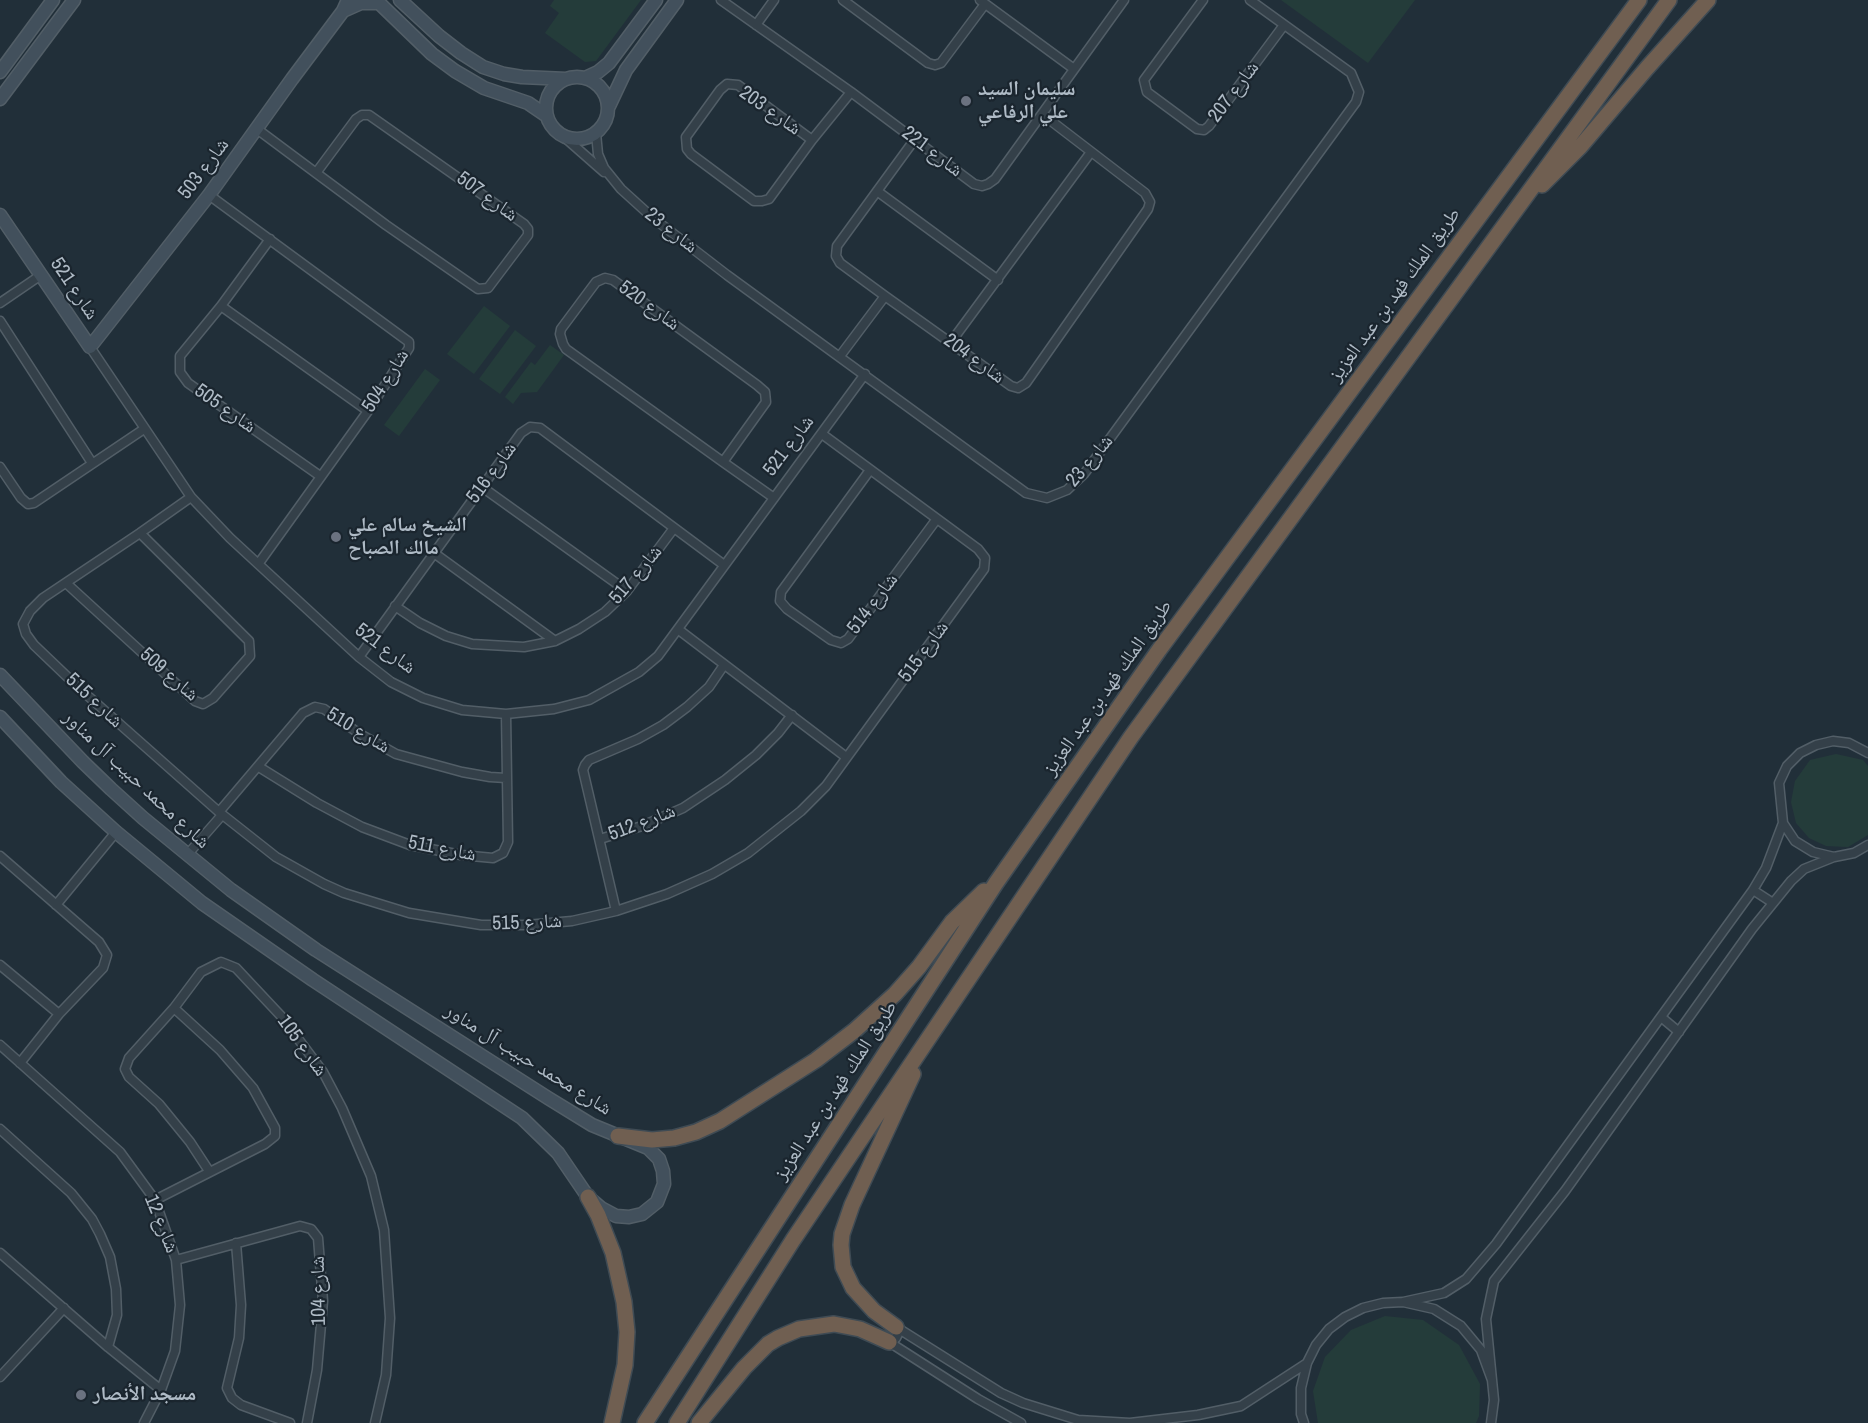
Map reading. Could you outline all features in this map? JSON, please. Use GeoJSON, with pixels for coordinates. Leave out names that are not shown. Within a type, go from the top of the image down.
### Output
{"type":"FeatureCollection","features":[{"type":"Feature","properties":{"kind":"highway","name":"طريق الملك فهد بن عبد العزيز"},"geometry":{"type":"LineString","coordinates":[[645,1423],[996,883],[1159,650],[1639,0]]}},
{"type":"Feature","properties":{"kind":"highway"},"geometry":{"type":"LineString","coordinates":[[677,1423],[794,1240],[1131,737],[1669,0]]}},
{"type":"Feature","properties":{"kind":"highway"},"geometry":{"type":"LineString","coordinates":[[1511,217],[1580,147],[1708,0]]}},
{"type":"Feature","properties":{"kind":"highway"},"geometry":{"type":"LineString","coordinates":[[618,1136],[658,1139],[696,1132],[720,1121],[816,1060],[854,1031],[895,994],[919,967],[957,916],[996,883]]}},
{"type":"Feature","properties":{"kind":"highway"},"geometry":{"type":"LineString","coordinates":[[896,1327],[861,1299],[846,1276],[841,1257],[842,1234],[852,1205],[936,1026]]}},
{"type":"Feature","properties":{"kind":"highway"},"geometry":{"type":"LineString","coordinates":[[588,1197],[610,1243],[624,1302],[627,1332],[625,1365],[612,1423]]}},
{"type":"Feature","properties":{"kind":"highway"},"geometry":{"type":"LineString","coordinates":[[699,1423],[739,1374],[768,1344],[799,1329],[834,1324],[860,1329],[889,1342]]}},
{"type":"Feature","properties":{"kind":"main road"},"geometry":{"type":"LineString","coordinates":[[0,72],[53,0]]}},
{"type":"Feature","properties":{"kind":"main road"},"geometry":{"type":"LineString","coordinates":[[0,99],[74,0]]}},
{"type":"Feature","properties":{"kind":"main road"},"geometry":{"type":"LineString","coordinates":[[399,0],[460,53],[483,67],[522,77],[566,79],[585,78],[604,68],[614,58],[656,0]]}},
{"type":"Feature","properties":{"kind":"main road"},"geometry":{"type":"LineString","coordinates":[[566,79],[558,83],[548,98],[547,116],[550,124],[563,136],[580,140],[597,133],[604,124],[626,70],[677,0]]}},
{"type":"Feature","properties":{"kind":"main road"},"geometry":{"type":"LineString","coordinates":[[377,1],[432,54],[455,71],[484,88],[528,103],[547,116]]}},
{"type":"Feature","properties":{"kind":"main road","name":"شارع 503"},"geometry":{"type":"LineString","coordinates":[[90,347],[209,195],[346,6],[377,1]]}},
{"type":"Feature","properties":{"kind":"main road"},"geometry":{"type":"LineString","coordinates":[[585,78],[602,89],[609,108]]}},
{"type":"Feature","properties":{"kind":"main road","name":"شارع 521"},"geometry":{"type":"LineString","coordinates":[[0,215],[90,347]]}},
{"type":"Feature","properties":{"kind":"main road","name":"شارع محمد حبيب آل مناور"},"geometry":{"type":"LineString","coordinates":[[0,675],[90,769],[143,818],[238,895],[316,950],[548,1098],[592,1125],[644,1145],[659,1159],[664,1178],[660,1197],[647,1211],[629,1217],[608,1213],[588,1197],[558,1153],[522,1118],[231,923],[183,887],[116,832],[62,782],[0,717]]}},
{"type":"Feature","properties":{"kind":"street","name":"شارع 221"},"geometry":{"type":"LineString","coordinates":[[721,0],[851,92],[974,184],[982,186],[995,179],[1120,1]]}},
{"type":"Feature","properties":{"kind":"street"},"geometry":{"type":"LineString","coordinates":[[756,25],[774,0]]}},
{"type":"Feature","properties":{"kind":"street"},"geometry":{"type":"LineString","coordinates":[[843,0],[928,63],[935,65],[941,63],[960,39],[983,2],[1074,69]]}},
{"type":"Feature","properties":{"kind":"street","name":"شارع 207"},"geometry":{"type":"LineString","coordinates":[[1203,0],[1144,80],[1147,92],[1197,129],[1204,130],[1209,126],[1284,25]]}},
{"type":"Feature","properties":{"kind":"street","name":"شارع 23"},"geometry":{"type":"LineString","coordinates":[[563,136],[652,218],[727,275],[1026,493],[1047,498],[1067,490],[1084,474],[1356,102],[1359,92],[1351,73],[1250,0]]}},
{"type":"Feature","properties":{"kind":"street","name":"شارع 203"},"geometry":{"type":"LineString","coordinates":[[812,140],[738,85],[727,84],[720,90],[686,137],[687,149],[691,154],[754,201],[762,201],[769,199],[851,92]]}},
{"type":"Feature","properties":{"kind":"street","name":"شارع 507"},"geometry":{"type":"LineString","coordinates":[[257,129],[316,173],[478,289],[488,288],[528,235],[528,229],[524,224],[369,114],[356,119],[316,173]]}},
{"type":"Feature","properties":{"kind":"street","name":"شارع 204"},"geometry":{"type":"LineString","coordinates":[[915,139],[837,246],[836,256],[840,263],[885,296],[1011,386],[1018,388],[1026,383],[1149,209],[1150,202],[1145,193],[1042,114]]}},
{"type":"Feature","properties":{"kind":"street","name":"شارع 23"},"geometry":{"type":"LineString","coordinates":[[597,133],[598,154],[611,178]]}},
{"type":"Feature","properties":{"kind":"street"},"geometry":{"type":"LineString","coordinates":[[951,342],[1091,152]]}},
{"type":"Feature","properties":{"kind":"street"},"geometry":{"type":"LineString","coordinates":[[877,191],[998,280]]}},
{"type":"Feature","properties":{"kind":"street","name":"شارع 504"},"geometry":{"type":"LineString","coordinates":[[209,195],[409,342],[409,348],[368,411],[259,563]]}},
{"type":"Feature","properties":{"kind":"street","name":"شارع 505"},"geometry":{"type":"LineString","coordinates":[[270,239],[221,306],[180,356],[180,372],[188,383],[320,476]]}},
{"type":"Feature","properties":{"kind":"street"},"geometry":{"type":"LineString","coordinates":[[0,303],[41,275]]}},
{"type":"Feature","properties":{"kind":"street","name":"شارع 520"},"geometry":{"type":"LineString","coordinates":[[723,462],[766,402],[765,393],[613,280],[605,278],[596,282],[561,329],[560,334],[566,349],[723,462],[774,498]]}},
{"type":"Feature","properties":{"kind":"street"},"geometry":{"type":"LineString","coordinates":[[840,356],[885,296]]}},
{"type":"Feature","properties":{"kind":"street"},"geometry":{"type":"LineString","coordinates":[[221,306],[368,411]]}},
{"type":"Feature","properties":{"kind":"street"},"geometry":{"type":"LineString","coordinates":[[0,321],[92,463]]}},
{"type":"Feature","properties":{"kind":"street","name":"شارع 521"},"geometry":{"type":"LineString","coordinates":[[90,347],[191,496],[230,538],[359,657],[391,682],[423,698],[462,710],[506,714],[554,709],[589,699],[639,672],[658,656],[865,375]]}},
{"type":"Feature","properties":{"kind":"street","name":"شارع 516"},"geometry":{"type":"LineString","coordinates":[[359,657],[521,433],[530,427],[540,428],[724,565]]}},
{"type":"Feature","properties":{"kind":"street"},"geometry":{"type":"LineString","coordinates":[[0,467],[21,498],[28,504],[41,500],[144,429]]}},
{"type":"Feature","properties":{"kind":"street","name":"شارع 515"},"geometry":{"type":"LineString","coordinates":[[191,496],[43,598],[23,624],[29,639],[79,688],[220,814],[276,857],[324,884],[344,893],[409,913],[481,925],[527,925],[572,921],[615,912],[712,874],[748,853],[801,811],[826,786],[984,569],[985,558],[978,549],[822,434]]}},
{"type":"Feature","properties":{"kind":"street","name":"شارع 514"},"geometry":{"type":"LineString","coordinates":[[870,470],[781,592],[780,601],[787,609],[831,640],[841,643],[848,639],[936,520]]}},
{"type":"Feature","properties":{"kind":"street"},"geometry":{"type":"LineString","coordinates":[[482,487],[627,591]]}},
{"type":"Feature","properties":{"kind":"street","name":"شارع 517"},"geometry":{"type":"LineString","coordinates":[[395,606],[420,623],[446,636],[472,644],[524,647],[555,641],[605,612],[627,591],[674,528]]}},
{"type":"Feature","properties":{"kind":"street","name":"شارع 509"},"geometry":{"type":"LineString","coordinates":[[66,584],[195,702],[203,704],[213,698],[250,656],[249,641],[140,533]]}},
{"type":"Feature","properties":{"kind":"street"},"geometry":{"type":"LineString","coordinates":[[434,553],[555,641]]}},
{"type":"Feature","properties":{"kind":"street"},"geometry":{"type":"LineString","coordinates":[[679,630],[846,757]]}},
{"type":"Feature","properties":{"kind":"street","name":"شارع 512"},"geometry":{"type":"LineString","coordinates":[[724,665],[709,687],[663,725],[638,739],[589,760],[585,765],[583,770],[600,839],[642,826],[692,802],[725,780],[756,755],[792,715]]}},
{"type":"Feature","properties":{"kind":"street","name":"شارع 510"},"geometry":{"type":"LineString","coordinates":[[187,855],[303,713],[315,707],[324,709],[396,754],[462,772],[506,778]]}},
{"type":"Feature","properties":{"kind":"street","name":"شارع 511"},"geometry":{"type":"LineString","coordinates":[[259,767],[317,803],[362,827],[410,845],[461,855],[493,858],[503,853],[508,842],[506,714]]}},
{"type":"Feature","properties":{"kind":"street"},"geometry":{"type":"LineString","coordinates":[[1304,1423],[1301,1413],[1300,1388],[1307,1363],[1316,1345],[1329,1329],[1345,1317],[1363,1308],[1444,1293],[1466,1279],[1496,1244],[1753,890],[1766,868],[1783,823],[1779,783],[1787,766],[1800,753],[1816,744],[1833,741],[1850,743],[1868,753]]}},
{"type":"Feature","properties":{"kind":"street"},"geometry":{"type":"LineString","coordinates":[[1783,823],[1795,841],[1813,852],[1834,857]]}},
{"type":"Feature","properties":{"kind":"street"},"geometry":{"type":"LineString","coordinates":[[56,905],[116,832]]}},
{"type":"Feature","properties":{"kind":"street"},"geometry":{"type":"LineString","coordinates":[[600,839],[615,912]]}},
{"type":"Feature","properties":{"kind":"street"},"geometry":{"type":"LineString","coordinates":[[1854,853],[1868,845]]}},
{"type":"Feature","properties":{"kind":"street"},"geometry":{"type":"LineString","coordinates":[[1491,1423],[1494,1400],[1486,1319],[1494,1281],[1565,1191],[1752,929],[1791,881],[1804,869],[1834,857],[1868,850]]}},
{"type":"Feature","properties":{"kind":"street"},"geometry":{"type":"LineString","coordinates":[[0,856],[99,942],[107,955],[103,968],[58,1014],[20,1063]]}},
{"type":"Feature","properties":{"kind":"street"},"geometry":{"type":"LineString","coordinates":[[1753,890],[1773,903]]}},
{"type":"Feature","properties":{"kind":"street","name":"شارع 105"},"geometry":{"type":"LineString","coordinates":[[209,1171],[184,1134],[159,1104],[129,1077],[125,1069],[129,1058],[174,1008],[201,972],[221,962],[236,968],[282,1016],[323,1072],[342,1108],[371,1176],[384,1230],[390,1318],[386,1375],[375,1423]]}},
{"type":"Feature","properties":{"kind":"street"},"geometry":{"type":"LineString","coordinates":[[0,965],[58,1014]]}},
{"type":"Feature","properties":{"kind":"street"},"geometry":{"type":"LineString","coordinates":[[155,1200],[265,1144],[275,1136],[275,1128],[253,1088],[220,1050],[174,1008]]}},
{"type":"Feature","properties":{"kind":"street"},"geometry":{"type":"LineString","coordinates":[[1661,1017],[1679,1032]]}},
{"type":"Feature","properties":{"kind":"street","name":"شارع 12"},"geometry":{"type":"LineString","coordinates":[[0,1046],[120,1152],[155,1200],[176,1260],[180,1305],[175,1351],[161,1390],[144,1423]]}},
{"type":"Feature","properties":{"kind":"street"},"geometry":{"type":"LineString","coordinates":[[0,1130],[71,1193],[92,1219],[100,1234],[110,1257],[116,1289],[117,1315],[108,1347]]}},
{"type":"Feature","properties":{"kind":"street","name":"شارع 104"},"geometry":{"type":"LineString","coordinates":[[176,1260],[300,1226],[311,1229],[318,1238],[323,1301],[317,1370],[307,1423]]}},
{"type":"Feature","properties":{"kind":"street"},"geometry":{"type":"LineString","coordinates":[[236,1243],[241,1305],[239,1338],[227,1388],[232,1398],[241,1405],[290,1423]]}},
{"type":"Feature","properties":{"kind":"street"},"geometry":{"type":"LineString","coordinates":[[0,1253],[161,1390]]}},
{"type":"Feature","properties":{"kind":"street"},"geometry":{"type":"LineString","coordinates":[[1403,1302],[1434,1309],[1461,1326],[1481,1350],[1492,1380]]}},
{"type":"Feature","properties":{"kind":"street"},"geometry":{"type":"LineString","coordinates":[[2,1371],[64,1308]]}},
{"type":"Feature","properties":{"kind":"street"},"geometry":{"type":"LineString","coordinates":[[896,1327],[987,1384],[1023,1403],[1078,1420],[1130,1423],[1241,1407],[1307,1363]]}},
{"type":"Feature","properties":{"kind":"street"},"geometry":{"type":"LineString","coordinates":[[889,1342],[898,1335],[896,1327]]}},
{"type":"Feature","properties":{"kind":"street"},"geometry":{"type":"LineString","coordinates":[[889,1342],[978,1399],[1021,1423]]}},
{"type":"Feature","properties":{"kind":"street"},"geometry":{"type":"LineString","coordinates":[[978,1399],[987,1384]]}},
{"type":"Feature","properties":{"kind":"green space"},"geometry":{"type":"Polygon","coordinates":[[[554,0],[641,0],[596,61],[585,62],[545,33],[559,13],[550,6],[554,0]]]}},
{"type":"Feature","properties":{"kind":"green space"},"geometry":{"type":"Polygon","coordinates":[[[1281,0],[1415,0],[1368,63],[1281,0]]]}},
{"type":"Feature","properties":{"kind":"green space"},"geometry":{"type":"Polygon","coordinates":[[[484,306],[510,326],[474,374],[447,354],[484,306]]]}},
{"type":"Feature","properties":{"kind":"green space"},"geometry":{"type":"Polygon","coordinates":[[[515,330],[536,346],[500,394],[479,379],[515,330]]]}},
{"type":"Feature","properties":{"kind":"green space"},"geometry":{"type":"Polygon","coordinates":[[[550,345],[564,355],[537,392],[521,393],[513,404],[505,397],[531,362],[535,365],[550,345]]]}},
{"type":"Feature","properties":{"kind":"green space"},"geometry":{"type":"Polygon","coordinates":[[[425,369],[440,380],[399,436],[384,425],[425,369]]]}},
{"type":"Feature","properties":{"kind":"green space"},"geometry":{"type":"Polygon","coordinates":[[[1836,754],[1863,760],[1868,766],[1868,835],[1848,847],[1826,846],[1809,838],[1796,823],[1791,802],[1795,781],[1810,760],[1836,754]]]}},
{"type":"Feature","properties":{"kind":"green space"},"geometry":{"type":"Polygon","coordinates":[[[1385,1316],[1423,1320],[1459,1345],[1480,1384],[1479,1416],[1476,1423],[1318,1423],[1313,1391],[1325,1357],[1351,1330],[1385,1316]]]}},
{"type":"Feature","properties":{"kind":"place","name":"سليمان السيد علي الرفاعي"},"geometry":{"type":"Point","coordinates":[966,101]}},
{"type":"Feature","properties":{"kind":"place","name":"الشيخ سالم علي مالك الصباح"},"geometry":{"type":"Point","coordinates":[336,537]}},
{"type":"Feature","properties":{"kind":"place","name":"مسجد الأنصار"},"geometry":{"type":"Point","coordinates":[81,1395]}}]}
